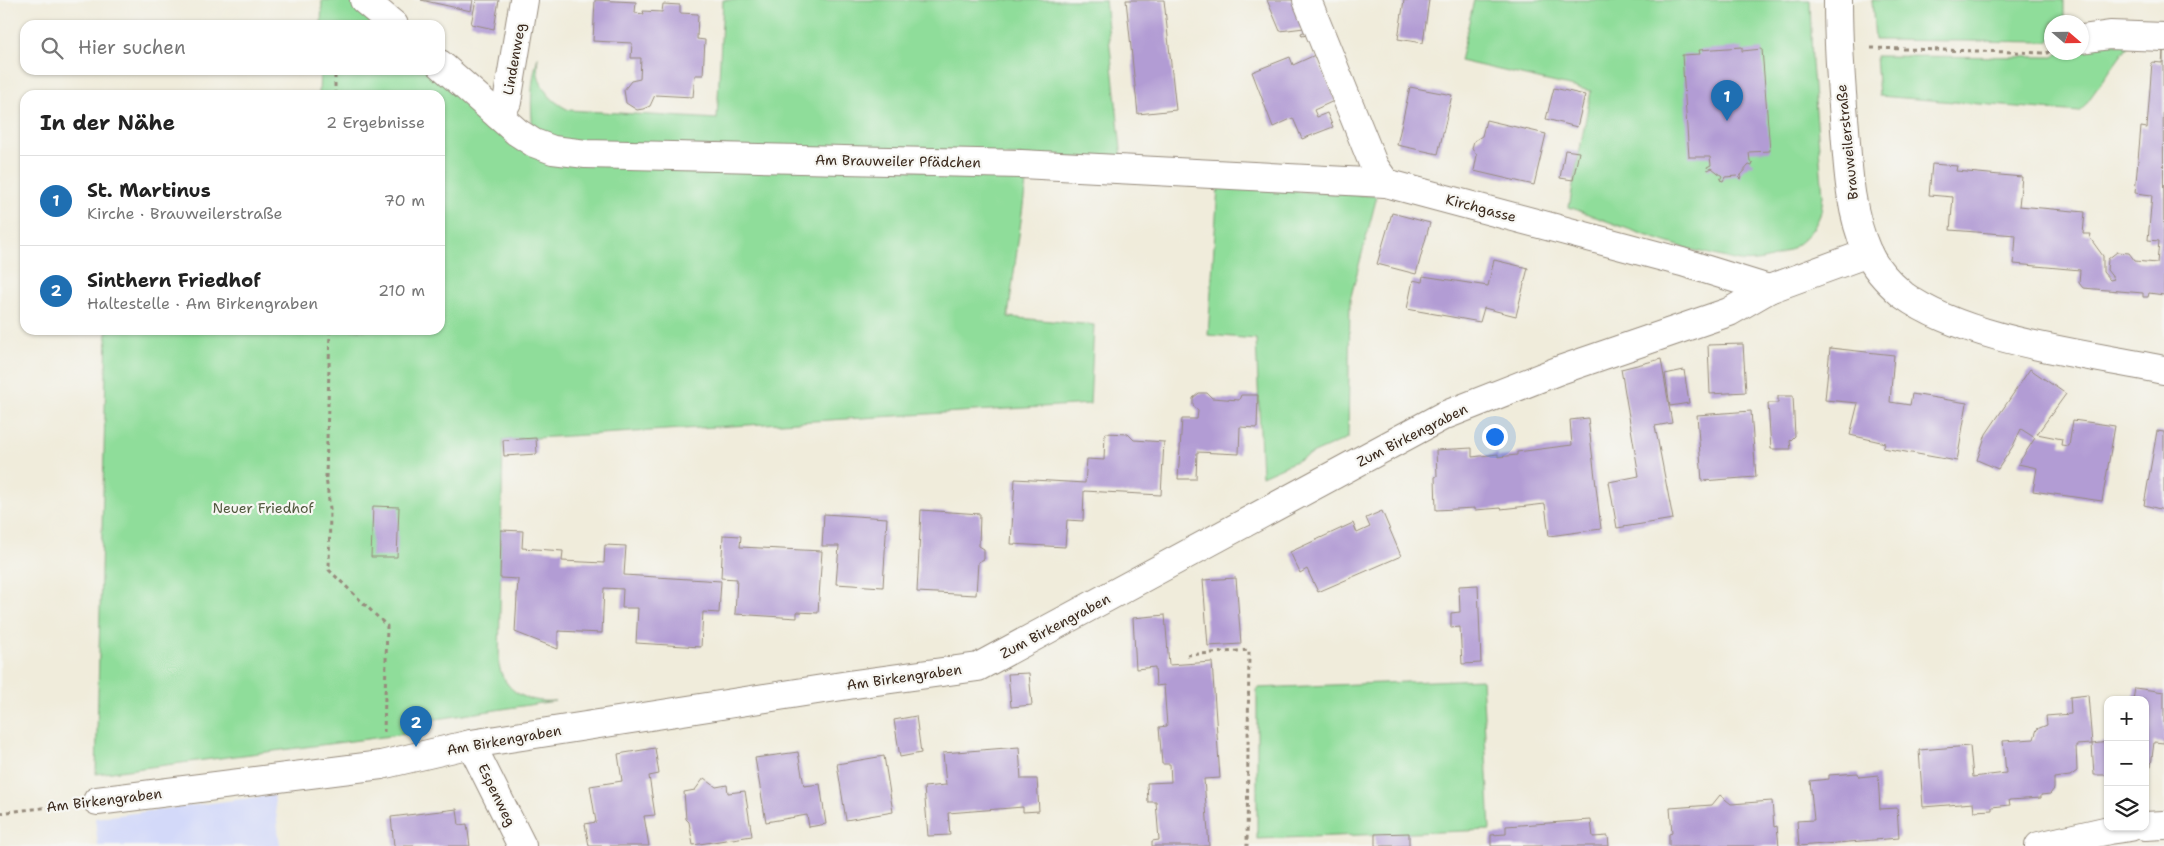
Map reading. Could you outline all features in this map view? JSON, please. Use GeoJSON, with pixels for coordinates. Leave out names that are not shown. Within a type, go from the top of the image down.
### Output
{"type":"FeatureCollection","features":[{"type":"Feature","properties":{"kind":"street"},"geometry":{"type":"LineString","coordinates":[[364,0],[388,20]]}},
{"type":"Feature","properties":{"kind":"street","name":"Lindenweg"},"geometry":{"type":"LineString","coordinates":[[499,116],[507,102],[524,0]]}},
{"type":"Feature","properties":{"kind":"street"},"geometry":{"type":"LineString","coordinates":[[1306,0],[1374,166],[1386,182]]}},
{"type":"Feature","properties":{"kind":"street","name":"Brauweilerstraße"},"geometry":{"type":"LineString","coordinates":[[1838,0],[1838,48],[1850,186],[1856,217],[1868,253],[1884,275],[1902,294],[1946,318],[2018,341],[2164,370]]}},
{"type":"Feature","properties":{"kind":"street"},"geometry":{"type":"LineString","coordinates":[[2089,38],[2110,35],[2164,37]]}},
{"type":"Feature","properties":{"kind":"street","name":"Am Brauweiler Pfädchen"},"geometry":{"type":"LineString","coordinates":[[445,68],[499,116],[534,143],[552,150],[586,154],[1021,164],[1386,182]]}},
{"type":"Feature","properties":{"kind":"street","name":"Kirchgasse"},"geometry":{"type":"LineString","coordinates":[[1386,182],[1682,262],[1769,289]]}},
{"type":"Feature","properties":{"kind":"street","name":"Zum Birkengraben"},"geometry":{"type":"LineString","coordinates":[[978,667],[1443,416],[1560,370],[1729,312],[1769,289],[1868,253]]}},
{"type":"Feature","properties":{"kind":"street","name":"Am Birkengraben"},"geometry":{"type":"LineString","coordinates":[[97,801],[381,765],[471,744],[855,684],[978,667]]}},
{"type":"Feature","properties":{"kind":"street","name":"Espenweg"},"geometry":{"type":"LineString","coordinates":[[471,744],[522,846]]}},
{"type":"Feature","properties":{"kind":"street"},"geometry":{"type":"LineString","coordinates":[[2149,826],[2164,825]]}},
{"type":"Feature","properties":{"kind":"street"},"geometry":{"type":"LineString","coordinates":[[2039,846],[2105,831]]}},
{"type":"Feature","properties":{"kind":"path"},"geometry":{"type":"LineString","coordinates":[[1838,48],[2044,53]]}},
{"type":"Feature","properties":{"kind":"path"},"geometry":{"type":"LineString","coordinates":[[335,75],[335,90]]}},
{"type":"Feature","properties":{"kind":"path"},"geometry":{"type":"LineString","coordinates":[[330,335],[326,477],[330,509],[329,570],[387,626],[385,725],[381,765]]}},
{"type":"Feature","properties":{"kind":"path"},"geometry":{"type":"LineString","coordinates":[[1187,655],[1248,650],[1248,846]]}},
{"type":"Feature","properties":{"kind":"path","name":"Am Birkengraben"},"geometry":{"type":"LineString","coordinates":[[0,813],[97,801]]}},
{"type":"Feature","properties":{"kind":"shaded area"},"geometry":{"type":"Polygon","coordinates":[[[274,795],[280,846],[98,846],[95,818],[274,795]]]}},
{"type":"Feature","properties":{"kind":"green space"},"geometry":{"type":"Polygon","coordinates":[[[322,0],[351,0],[373,20],[321,20],[322,0]]]}},
{"type":"Feature","properties":{"kind":"green space"},"geometry":{"type":"Polygon","coordinates":[[[723,0],[1105,0],[1122,159],[559,142],[533,129],[532,93],[538,57],[538,74],[544,89],[555,101],[569,110],[717,119],[723,0]]]}},
{"type":"Feature","properties":{"kind":"green space"},"geometry":{"type":"Polygon","coordinates":[[[1474,0],[1810,0],[1812,63],[1823,196],[1821,213],[1816,224],[1803,240],[1785,252],[1765,259],[1746,261],[1680,246],[1569,207],[1591,91],[1460,61],[1474,0]]]}},
{"type":"Feature","properties":{"kind":"green space"},"geometry":{"type":"Polygon","coordinates":[[[1872,0],[2064,0],[2064,15],[2044,15],[2044,42],[1875,40],[1872,0]]]}},
{"type":"Feature","properties":{"kind":"green space"},"geometry":{"type":"Polygon","coordinates":[[[2089,43],[2130,43],[2080,112],[1879,96],[1876,56],[2044,57],[2044,60],[2089,60],[2089,43]]]}},
{"type":"Feature","properties":{"kind":"green space","name":"Neuer Friedhof"},"geometry":{"type":"Polygon","coordinates":[[[320,75],[436,75],[519,148],[1027,176],[1008,317],[1094,325],[1090,404],[503,440],[499,665],[506,683],[519,694],[536,700],[555,701],[417,722],[417,732],[96,774],[107,335],[445,335],[445,90],[319,90],[320,75]]]}},
{"type":"Feature","properties":{"kind":"green space"},"geometry":{"type":"Polygon","coordinates":[[[1218,187],[1377,196],[1350,300],[1348,438],[1262,476],[1256,339],[1208,335],[1218,187]]]}},
{"type":"Feature","properties":{"kind":"green space"},"geometry":{"type":"Polygon","coordinates":[[[1482,679],[1490,830],[1257,839],[1257,688],[1482,679]]]}},
{"type":"Feature","properties":{"kind":"building"},"geometry":{"type":"Polygon","coordinates":[[[421,0],[473,0],[471,11],[421,0]]]}},
{"type":"Feature","properties":{"kind":"building"},"geometry":{"type":"Polygon","coordinates":[[[476,0],[499,0],[494,29],[471,24],[476,0]]]}},
{"type":"Feature","properties":{"kind":"building"},"geometry":{"type":"Polygon","coordinates":[[[595,0],[636,2],[635,13],[644,14],[643,11],[662,12],[663,4],[680,5],[680,13],[698,14],[697,39],[705,40],[703,75],[695,75],[693,97],[655,95],[650,106],[637,110],[626,103],[624,90],[631,81],[640,79],[641,58],[631,58],[632,43],[593,41],[595,0]]]}},
{"type":"Feature","properties":{"kind":"building"},"geometry":{"type":"Polygon","coordinates":[[[1126,0],[1164,0],[1176,110],[1138,114],[1126,0]]]}},
{"type":"Feature","properties":{"kind":"building"},"geometry":{"type":"Polygon","coordinates":[[[1267,0],[1295,0],[1305,30],[1304,28],[1280,31],[1267,0]]]}},
{"type":"Feature","properties":{"kind":"building"},"geometry":{"type":"Polygon","coordinates":[[[1404,0],[1429,0],[1423,43],[1398,39],[1404,0]]]}},
{"type":"Feature","properties":{"kind":"building"},"geometry":{"type":"Polygon","coordinates":[[[1306,31],[1307,35],[1302,36],[1301,33],[1306,31]]]}},
{"type":"Feature","properties":{"kind":"building"},"geometry":{"type":"Polygon","coordinates":[[[1742,47],[1742,51],[1762,49],[1770,151],[1749,152],[1750,162],[1753,163],[1752,166],[1749,165],[1740,175],[1742,178],[1740,179],[1737,176],[1725,177],[1723,181],[1720,180],[1722,176],[1712,168],[1708,170],[1707,167],[1711,165],[1710,157],[1689,157],[1682,55],[1700,54],[1699,50],[1742,47]]]}},
{"type":"Feature","properties":{"kind":"building"},"geometry":{"type":"Polygon","coordinates":[[[2163,52],[2164,295],[2149,293],[2148,297],[2143,297],[2143,293],[2083,288],[2079,283],[2080,270],[2014,264],[2016,235],[1950,230],[1953,197],[1929,195],[1932,164],[1957,166],[1956,171],[2022,177],[2019,206],[2085,212],[2083,234],[2091,234],[2090,238],[2103,256],[2103,272],[2110,280],[2114,279],[2107,270],[2108,259],[2117,252],[2129,253],[2135,261],[2157,263],[2159,241],[2148,240],[2152,195],[2135,193],[2141,127],[2147,128],[2152,62],[2162,63],[2163,52]]]}},
{"type":"Feature","properties":{"kind":"building"},"geometry":{"type":"Polygon","coordinates":[[[1315,55],[1336,100],[1314,110],[1317,117],[1327,113],[1333,127],[1302,139],[1293,118],[1273,127],[1252,72],[1290,57],[1293,65],[1315,55]]]}},
{"type":"Feature","properties":{"kind":"building"},"geometry":{"type":"Polygon","coordinates":[[[1410,87],[1452,95],[1438,154],[1397,145],[1410,87]]]}},
{"type":"Feature","properties":{"kind":"building"},"geometry":{"type":"Polygon","coordinates":[[[1554,88],[1585,95],[1577,127],[1546,119],[1554,88]]]}},
{"type":"Feature","properties":{"kind":"building"},"geometry":{"type":"Polygon","coordinates":[[[1486,120],[1546,134],[1534,185],[1474,171],[1477,155],[1472,148],[1474,141],[1482,136],[1486,120]]]}},
{"type":"Feature","properties":{"kind":"building"},"geometry":{"type":"Polygon","coordinates":[[[1565,150],[1579,152],[1573,180],[1560,178],[1565,150]]]}},
{"type":"Feature","properties":{"kind":"building"},"geometry":{"type":"Polygon","coordinates":[[[1392,213],[1430,223],[1416,274],[1377,264],[1392,213]]]}},
{"type":"Feature","properties":{"kind":"building"},"geometry":{"type":"Polygon","coordinates":[[[1494,260],[1528,268],[1516,316],[1484,308],[1480,322],[1407,309],[1413,280],[1422,282],[1423,276],[1488,286],[1494,260]]]}},
{"type":"Feature","properties":{"kind":"building"},"geometry":{"type":"Polygon","coordinates":[[[1743,344],[1746,392],[1710,394],[1708,345],[1743,344]]]}},
{"type":"Feature","properties":{"kind":"building"},"geometry":{"type":"Polygon","coordinates":[[[1830,348],[1894,355],[1890,402],[1910,405],[1912,394],[1967,403],[1957,461],[1883,448],[1885,443],[1850,435],[1858,403],[1825,400],[1830,348]]]}},
{"type":"Feature","properties":{"kind":"building"},"geometry":{"type":"Polygon","coordinates":[[[1661,359],[1672,423],[1655,426],[1673,519],[1617,528],[1609,482],[1639,476],[1621,369],[1661,359]]]}},
{"type":"Feature","properties":{"kind":"building"},"geometry":{"type":"Polygon","coordinates":[[[2030,369],[2066,394],[2037,434],[2062,439],[2061,445],[2069,446],[2073,420],[2115,426],[2102,501],[2033,491],[2037,468],[2018,464],[2035,438],[2021,429],[2013,446],[1998,469],[1977,460],[1986,434],[2030,369]]]}},
{"type":"Feature","properties":{"kind":"building"},"geometry":{"type":"Polygon","coordinates":[[[1684,370],[1689,403],[1670,406],[1665,374],[1684,370]]]}},
{"type":"Feature","properties":{"kind":"building"},"geometry":{"type":"Polygon","coordinates":[[[1199,393],[1207,393],[1212,398],[1239,400],[1241,395],[1258,395],[1257,428],[1240,427],[1239,454],[1197,452],[1196,479],[1178,479],[1182,419],[1197,419],[1198,411],[1193,405],[1193,398],[1199,393]]]}},
{"type":"Feature","properties":{"kind":"building"},"geometry":{"type":"Polygon","coordinates":[[[1778,396],[1793,396],[1795,436],[1790,441],[1791,449],[1771,449],[1768,403],[1778,403],[1778,396]]]}},
{"type":"Feature","properties":{"kind":"building"},"geometry":{"type":"Polygon","coordinates":[[[1751,411],[1756,477],[1702,481],[1697,415],[1751,411]]]}},
{"type":"Feature","properties":{"kind":"building"},"geometry":{"type":"Polygon","coordinates":[[[1588,418],[1601,529],[1549,536],[1545,504],[1501,509],[1436,510],[1436,450],[1472,448],[1472,457],[1498,454],[1498,457],[1517,455],[1517,452],[1572,445],[1570,420],[1588,418]]]}},
{"type":"Feature","properties":{"kind":"building"},"geometry":{"type":"Polygon","coordinates":[[[2157,431],[2164,432],[2164,510],[2144,505],[2157,431]]]}},
{"type":"Feature","properties":{"kind":"building"},"geometry":{"type":"Polygon","coordinates":[[[1105,433],[1128,434],[1134,440],[1164,442],[1161,495],[1084,491],[1083,521],[1067,520],[1065,547],[1011,544],[1015,479],[1085,483],[1087,459],[1104,460],[1105,433]]]}},
{"type":"Feature","properties":{"kind":"building"},"geometry":{"type":"Polygon","coordinates":[[[536,438],[537,454],[504,456],[503,440],[536,438]]]}},
{"type":"Feature","properties":{"kind":"building"},"geometry":{"type":"Polygon","coordinates":[[[373,506],[399,507],[397,557],[371,557],[373,506]]]}},
{"type":"Feature","properties":{"kind":"building"},"geometry":{"type":"Polygon","coordinates":[[[921,510],[980,514],[979,546],[984,549],[984,559],[978,562],[976,595],[917,592],[921,510]]]}},
{"type":"Feature","properties":{"kind":"building"},"geometry":{"type":"Polygon","coordinates":[[[1382,511],[1401,556],[1318,592],[1307,569],[1300,573],[1290,552],[1353,523],[1357,533],[1370,527],[1366,518],[1382,511]]]}},
{"type":"Feature","properties":{"kind":"building"},"geometry":{"type":"Polygon","coordinates":[[[824,514],[887,518],[883,587],[836,584],[839,546],[822,546],[824,514]]]}},
{"type":"Feature","properties":{"kind":"building"},"geometry":{"type":"Polygon","coordinates":[[[501,530],[523,531],[522,548],[563,551],[562,561],[604,563],[605,545],[626,546],[624,575],[721,581],[719,613],[703,612],[701,647],[636,643],[638,608],[622,608],[623,589],[604,588],[602,633],[558,631],[558,649],[515,632],[518,579],[500,578],[501,530]]]}},
{"type":"Feature","properties":{"kind":"building"},"geometry":{"type":"Polygon","coordinates":[[[723,535],[741,536],[740,547],[822,551],[818,613],[797,612],[797,618],[735,614],[737,579],[721,578],[723,535]]]}},
{"type":"Feature","properties":{"kind":"building"},"geometry":{"type":"Polygon","coordinates":[[[1236,578],[1241,644],[1208,646],[1203,580],[1236,578]]]}},
{"type":"Feature","properties":{"kind":"building"},"geometry":{"type":"Polygon","coordinates":[[[1478,585],[1481,663],[1462,664],[1460,627],[1451,628],[1451,613],[1460,612],[1459,586],[1478,585]]]}},
{"type":"Feature","properties":{"kind":"building"},"geometry":{"type":"Polygon","coordinates":[[[1165,615],[1169,665],[1212,662],[1220,778],[1204,779],[1209,846],[1152,846],[1152,841],[1159,840],[1156,802],[1148,802],[1147,783],[1171,782],[1170,764],[1162,764],[1159,727],[1167,726],[1164,685],[1156,686],[1155,667],[1136,669],[1133,618],[1165,615]]]}},
{"type":"Feature","properties":{"kind":"building"},"geometry":{"type":"Polygon","coordinates":[[[1029,673],[1032,705],[1011,707],[1008,674],[1029,673]]]}},
{"type":"Feature","properties":{"kind":"building"},"geometry":{"type":"Polygon","coordinates":[[[2135,688],[2164,692],[2164,743],[2154,742],[2151,766],[2149,768],[2149,696],[2134,696],[2135,688]]]}},
{"type":"Feature","properties":{"kind":"building"},"geometry":{"type":"Polygon","coordinates":[[[2088,695],[2092,744],[2076,745],[2077,771],[2070,776],[2054,778],[2054,789],[2050,794],[2041,795],[2041,798],[2009,800],[2010,805],[1992,807],[1992,810],[1974,811],[1973,803],[1923,807],[1919,750],[1970,746],[1973,777],[2006,773],[2003,741],[2034,739],[2037,729],[2047,725],[2046,716],[2071,714],[2070,697],[2088,695]]]}},
{"type":"Feature","properties":{"kind":"building"},"geometry":{"type":"Polygon","coordinates":[[[916,716],[921,753],[900,757],[894,720],[916,716]]]}},
{"type":"Feature","properties":{"kind":"building"},"geometry":{"type":"Polygon","coordinates":[[[2104,742],[2104,775],[2094,775],[2092,744],[2104,742]]]}},
{"type":"Feature","properties":{"kind":"building"},"geometry":{"type":"Polygon","coordinates":[[[1019,747],[1021,779],[1037,779],[1039,811],[1023,812],[1023,807],[948,813],[950,835],[928,836],[924,787],[946,785],[943,753],[1019,747]]]}},
{"type":"Feature","properties":{"kind":"building"},"geometry":{"type":"Polygon","coordinates":[[[655,748],[659,774],[649,776],[655,815],[644,816],[649,846],[589,846],[585,824],[596,822],[590,786],[622,781],[618,754],[655,748]]]}},
{"type":"Feature","properties":{"kind":"building"},"geometry":{"type":"Polygon","coordinates":[[[798,752],[804,786],[820,784],[826,824],[809,827],[807,815],[766,822],[755,758],[798,752]]]}},
{"type":"Feature","properties":{"kind":"building"},"geometry":{"type":"Polygon","coordinates":[[[884,756],[893,812],[846,820],[837,764],[884,756]]]}},
{"type":"Feature","properties":{"kind":"building"},"geometry":{"type":"Polygon","coordinates":[[[1858,773],[1859,777],[1878,775],[1880,809],[1897,808],[1899,838],[1799,846],[1797,821],[1814,820],[1810,781],[1829,779],[1829,775],[1858,773]]]}},
{"type":"Feature","properties":{"kind":"building"},"geometry":{"type":"Polygon","coordinates":[[[704,778],[716,787],[727,785],[728,793],[745,791],[752,836],[693,845],[689,822],[686,819],[684,792],[695,790],[704,778]]]}},
{"type":"Feature","properties":{"kind":"building"},"geometry":{"type":"Polygon","coordinates":[[[1720,795],[1731,804],[1772,801],[1774,827],[1777,826],[1779,846],[1669,846],[1669,834],[1672,833],[1670,808],[1712,805],[1720,795]]]}},
{"type":"Feature","properties":{"kind":"building"},"geometry":{"type":"Polygon","coordinates":[[[457,809],[459,825],[467,824],[470,846],[394,846],[391,817],[457,809]]]}},
{"type":"Feature","properties":{"kind":"building"},"geometry":{"type":"Polygon","coordinates":[[[1591,820],[1593,837],[1608,836],[1609,846],[1491,846],[1491,835],[1506,834],[1506,826],[1591,820]]]}},
{"type":"Feature","properties":{"kind":"building"},"geometry":{"type":"Polygon","coordinates":[[[1409,833],[1409,846],[1375,846],[1375,834],[1409,833]]]}},
{"type":"Feature","properties":{"kind":"place","name":"St. Martinus"},"geometry":{"type":"Point","coordinates":[1727,121]}},
{"type":"Feature","properties":{"kind":"place","name":"Sinthern Friedhof"},"geometry":{"type":"Point","coordinates":[416,747]}}]}
